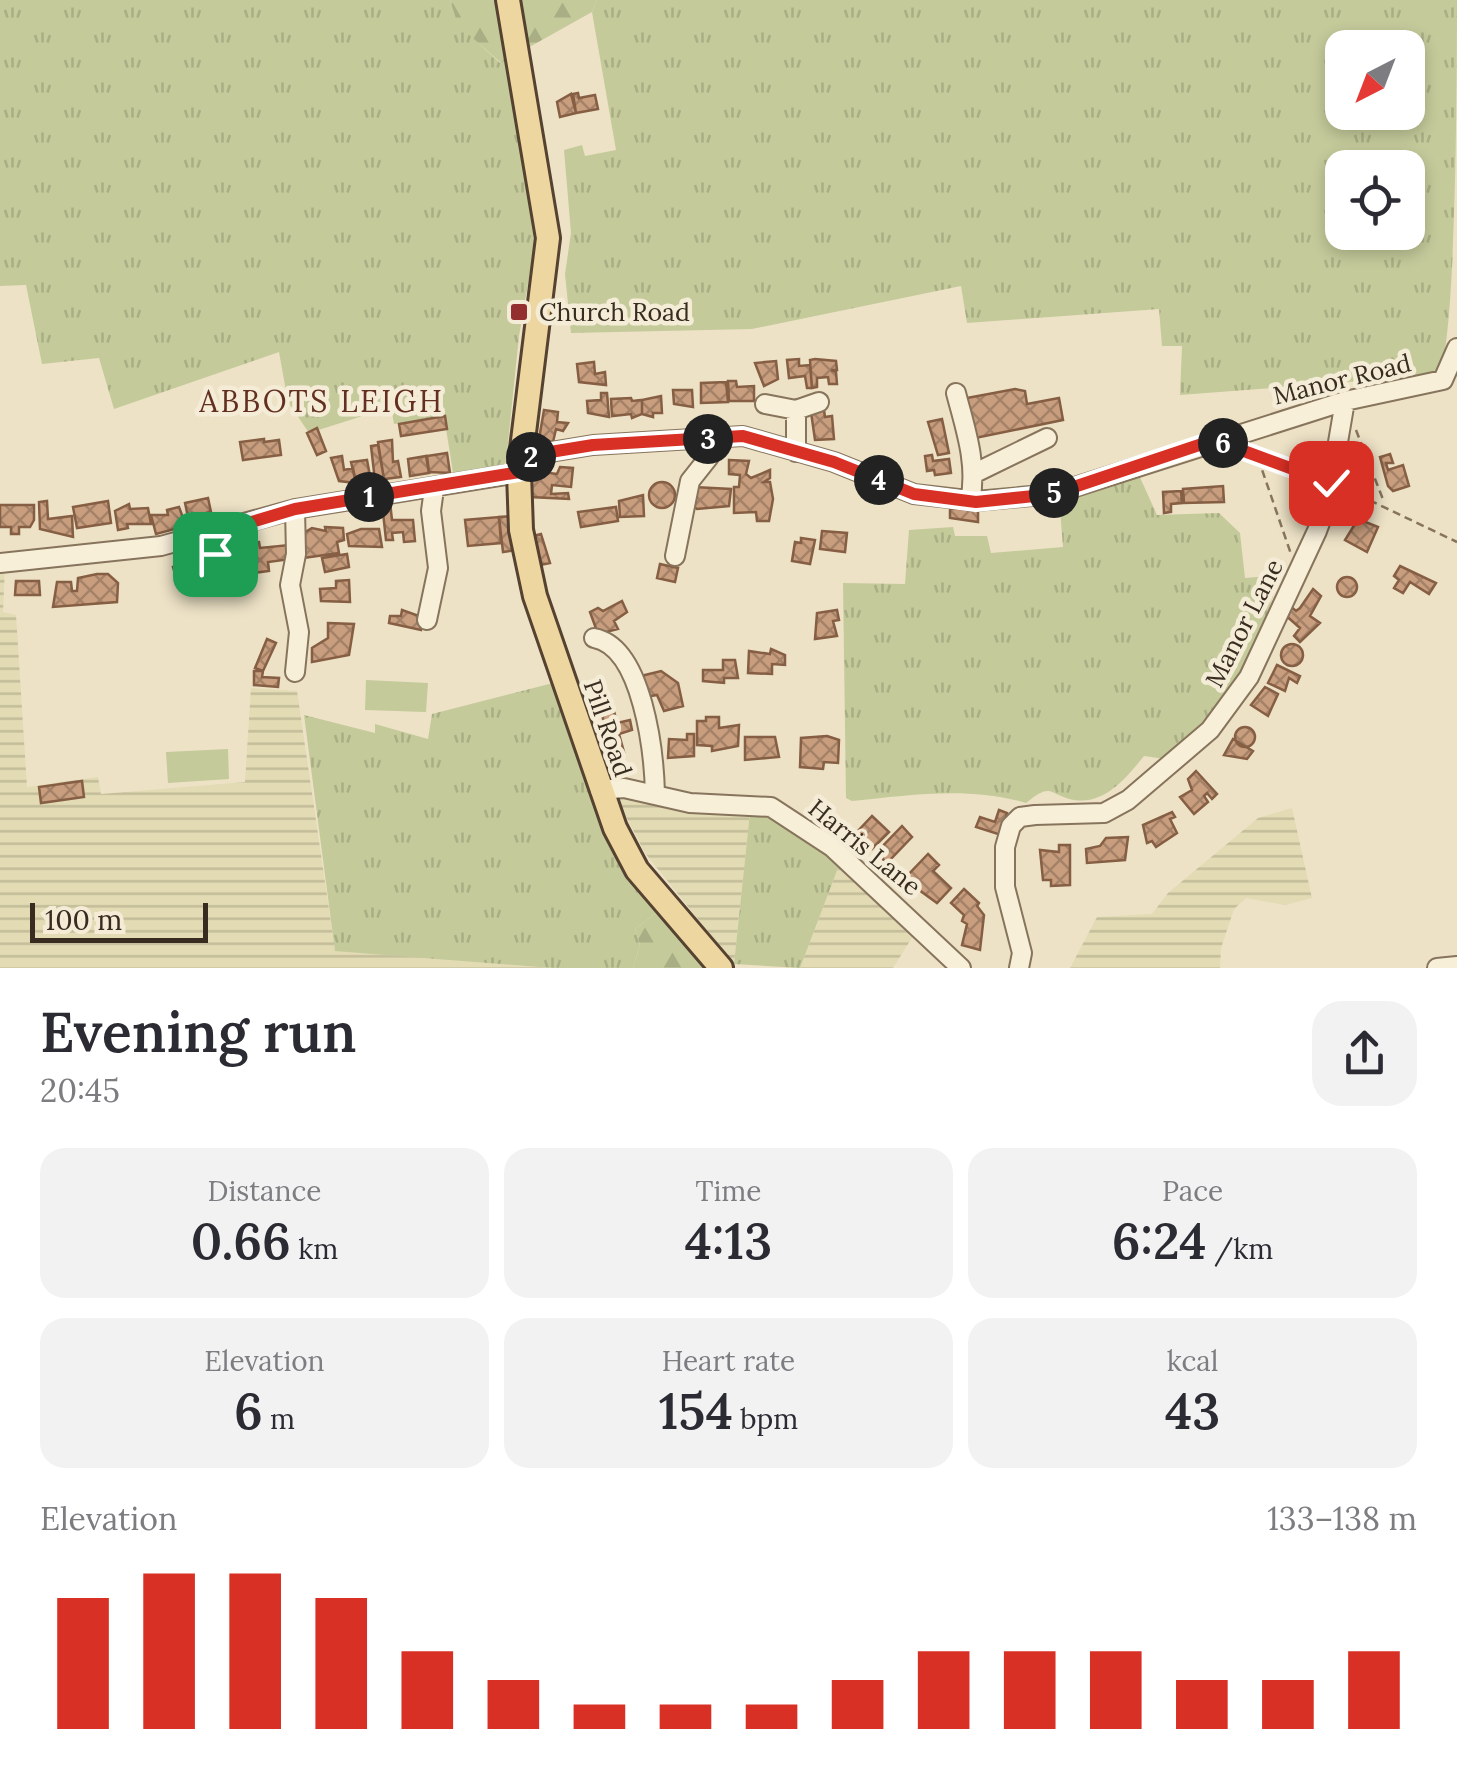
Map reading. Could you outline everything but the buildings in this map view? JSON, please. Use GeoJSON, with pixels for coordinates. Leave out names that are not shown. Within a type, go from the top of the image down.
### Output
{"type":"FeatureCollection","features":[{"type":"Feature","properties":{"kind":"main road","name":"Pill Road"},"geometry":{"type":"LineString","coordinates":[[508,0],[548,238],[520,465],[523,518],[535,596],[600,790],[637,870],[720,968]]}},
{"type":"Feature","properties":{"kind":"street","name":"Manor Road"},"geometry":{"type":"LineString","coordinates":[[520,465],[593,445],[743,436],[914,494],[970,501],[1053,494],[1344,400],[1443,380],[1457,348]]}},
{"type":"Feature","properties":{"kind":"street"},"geometry":{"type":"LineString","coordinates":[[956,393],[973,474],[970,501]]}},
{"type":"Feature","properties":{"kind":"street","name":"Manor Lane"},"geometry":{"type":"LineString","coordinates":[[1019,968],[1022,953],[1005,887],[1005,847],[1011,826],[1020,817],[1035,815],[1104,814],[1180,758],[1233,703],[1298,574],[1331,483],[1344,400]]}},
{"type":"Feature","properties":{"kind":"street"},"geometry":{"type":"LineString","coordinates":[[765,404],[796,410],[819,402]]}},
{"type":"Feature","properties":{"kind":"street"},"geometry":{"type":"LineString","coordinates":[[796,410],[796,452]]}},
{"type":"Feature","properties":{"kind":"street"},"geometry":{"type":"LineString","coordinates":[[973,474],[1047,438]]}},
{"type":"Feature","properties":{"kind":"street"},"geometry":{"type":"LineString","coordinates":[[675,556],[690,481],[709,457],[702,439]]}},
{"type":"Feature","properties":{"kind":"street"},"geometry":{"type":"LineString","coordinates":[[0,563],[181,541],[295,509],[402,490],[434,489],[520,465]]}},
{"type":"Feature","properties":{"kind":"street"},"geometry":{"type":"LineString","coordinates":[[427,620],[438,568],[431,511],[434,489]]}},
{"type":"Feature","properties":{"kind":"street"},"geometry":{"type":"LineString","coordinates":[[295,509],[296,554],[290,584],[299,632],[296,672]]}},
{"type":"Feature","properties":{"kind":"street"},"geometry":{"type":"LineString","coordinates":[[594,638],[616,648],[633,680],[654,752],[655,794]]}},
{"type":"Feature","properties":{"kind":"street","name":"Harris Lane"},"geometry":{"type":"LineString","coordinates":[[600,790],[624,788],[690,803],[771,807],[832,846],[962,968]]}},
{"type":"Feature","properties":{"kind":"street"},"geometry":{"type":"LineString","coordinates":[[1437,968],[1457,966]]}},
{"type":"Feature","properties":{"kind":"path"},"geometry":{"type":"LineString","coordinates":[[1344,400],[1385,505]]}},
{"type":"Feature","properties":{"kind":"path"},"geometry":{"type":"LineString","coordinates":[[1214,440],[1385,505],[1457,542]]}},
{"type":"Feature","properties":{"kind":"path"},"geometry":{"type":"LineString","coordinates":[[1258,458],[1298,574]]}},
{"type":"Feature","properties":{"kind":"shaded area"},"geometry":{"type":"Polygon","coordinates":[[[5,567],[3,612],[16,615],[27,787],[98,777],[101,794],[245,782],[251,688],[297,691],[335,950],[552,968],[0,968],[0,569],[5,567]]]}},
{"type":"Feature","properties":{"kind":"shaded area"},"geometry":{"type":"Polygon","coordinates":[[[616,797],[707,815],[750,812],[734,964],[645,853],[616,797]]]}},
{"type":"Feature","properties":{"kind":"shaded area"},"geometry":{"type":"Polygon","coordinates":[[[1292,808],[1312,898],[1285,905],[1246,898],[1234,909],[1221,948],[1220,968],[1070,968],[1097,917],[1152,914],[1168,893],[1258,818],[1292,808]]]}},
{"type":"Feature","properties":{"kind":"shaded area"},"geometry":{"type":"Polygon","coordinates":[[[841,860],[918,928],[893,968],[800,968],[841,860]]]}},
{"type":"Feature","properties":{"kind":"green space"},"geometry":{"type":"Polygon","coordinates":[[[0,0],[450,0],[459,25],[500,63],[510,58],[534,218],[534,249],[519,336],[506,462],[498,472],[454,479],[444,416],[394,424],[391,407],[309,433],[288,402],[279,352],[114,409],[99,358],[42,364],[26,285],[0,286],[0,0]]]}},
{"type":"Feature","properties":{"kind":"green space"},"geometry":{"type":"Polygon","coordinates":[[[450,0],[597,0],[592,12],[501,63],[458,25],[450,0]]]}},
{"type":"Feature","properties":{"kind":"green space"},"geometry":{"type":"Polygon","coordinates":[[[597,0],[1457,0],[1453,256],[1445,350],[1439,375],[1180,395],[1182,346],[1162,346],[1159,309],[967,323],[961,286],[752,329],[571,333],[565,274],[571,233],[564,150],[582,145],[585,156],[616,150],[592,12],[597,0]]]}},
{"type":"Feature","properties":{"kind":"green space"},"geometry":{"type":"Polygon","coordinates":[[[1138,473],[1157,515],[1219,513],[1240,533],[1245,578],[1280,575],[1254,654],[1215,710],[1165,759],[1144,756],[1114,788],[1096,798],[1074,800],[1046,791],[1026,803],[961,793],[852,801],[846,798],[843,583],[905,584],[909,530],[953,527],[955,536],[987,536],[991,553],[1063,547],[1059,497],[1138,473]]]}},
{"type":"Feature","properties":{"kind":"green space"},"geometry":{"type":"Polygon","coordinates":[[[366,680],[428,683],[426,712],[365,710],[366,680]]]}},
{"type":"Feature","properties":{"kind":"green space"},"geometry":{"type":"Polygon","coordinates":[[[557,682],[612,852],[656,913],[635,929],[640,945],[633,968],[552,968],[335,951],[304,715],[375,733],[375,724],[428,739],[432,714],[557,682]]]}},
{"type":"Feature","properties":{"kind":"green space"},"geometry":{"type":"Polygon","coordinates":[[[228,749],[229,779],[168,783],[166,752],[228,749]]]}},
{"type":"Feature","properties":{"kind":"green space"},"geometry":{"type":"Polygon","coordinates":[[[750,812],[776,820],[841,860],[800,968],[734,964],[750,812]]]}},
{"type":"Feature","properties":{"kind":"green space"},"geometry":{"type":"Polygon","coordinates":[[[656,913],[705,968],[633,968],[640,945],[635,929],[656,913]]]}},
{"type":"Feature","properties":{"kind":"place","name":"Church Road"},"geometry":{"type":"Point","coordinates":[519,312]}},
{"type":"Feature","properties":{"kind":"district","name":"ABBOTS LEIGH"},"geometry":{"type":"Point","coordinates":[322,401]}},
{"type":"Feature","properties":{"kind":"route"},"geometry":{"type":"LineString","coordinates":[[215,554],[219,548],[218,532],[295,509],[402,490],[478,482],[519,472],[520,457],[593,445],[743,436],[834,462],[914,494],[976,502],[1053,494],[1214,440],[1331,483]]}}]}
